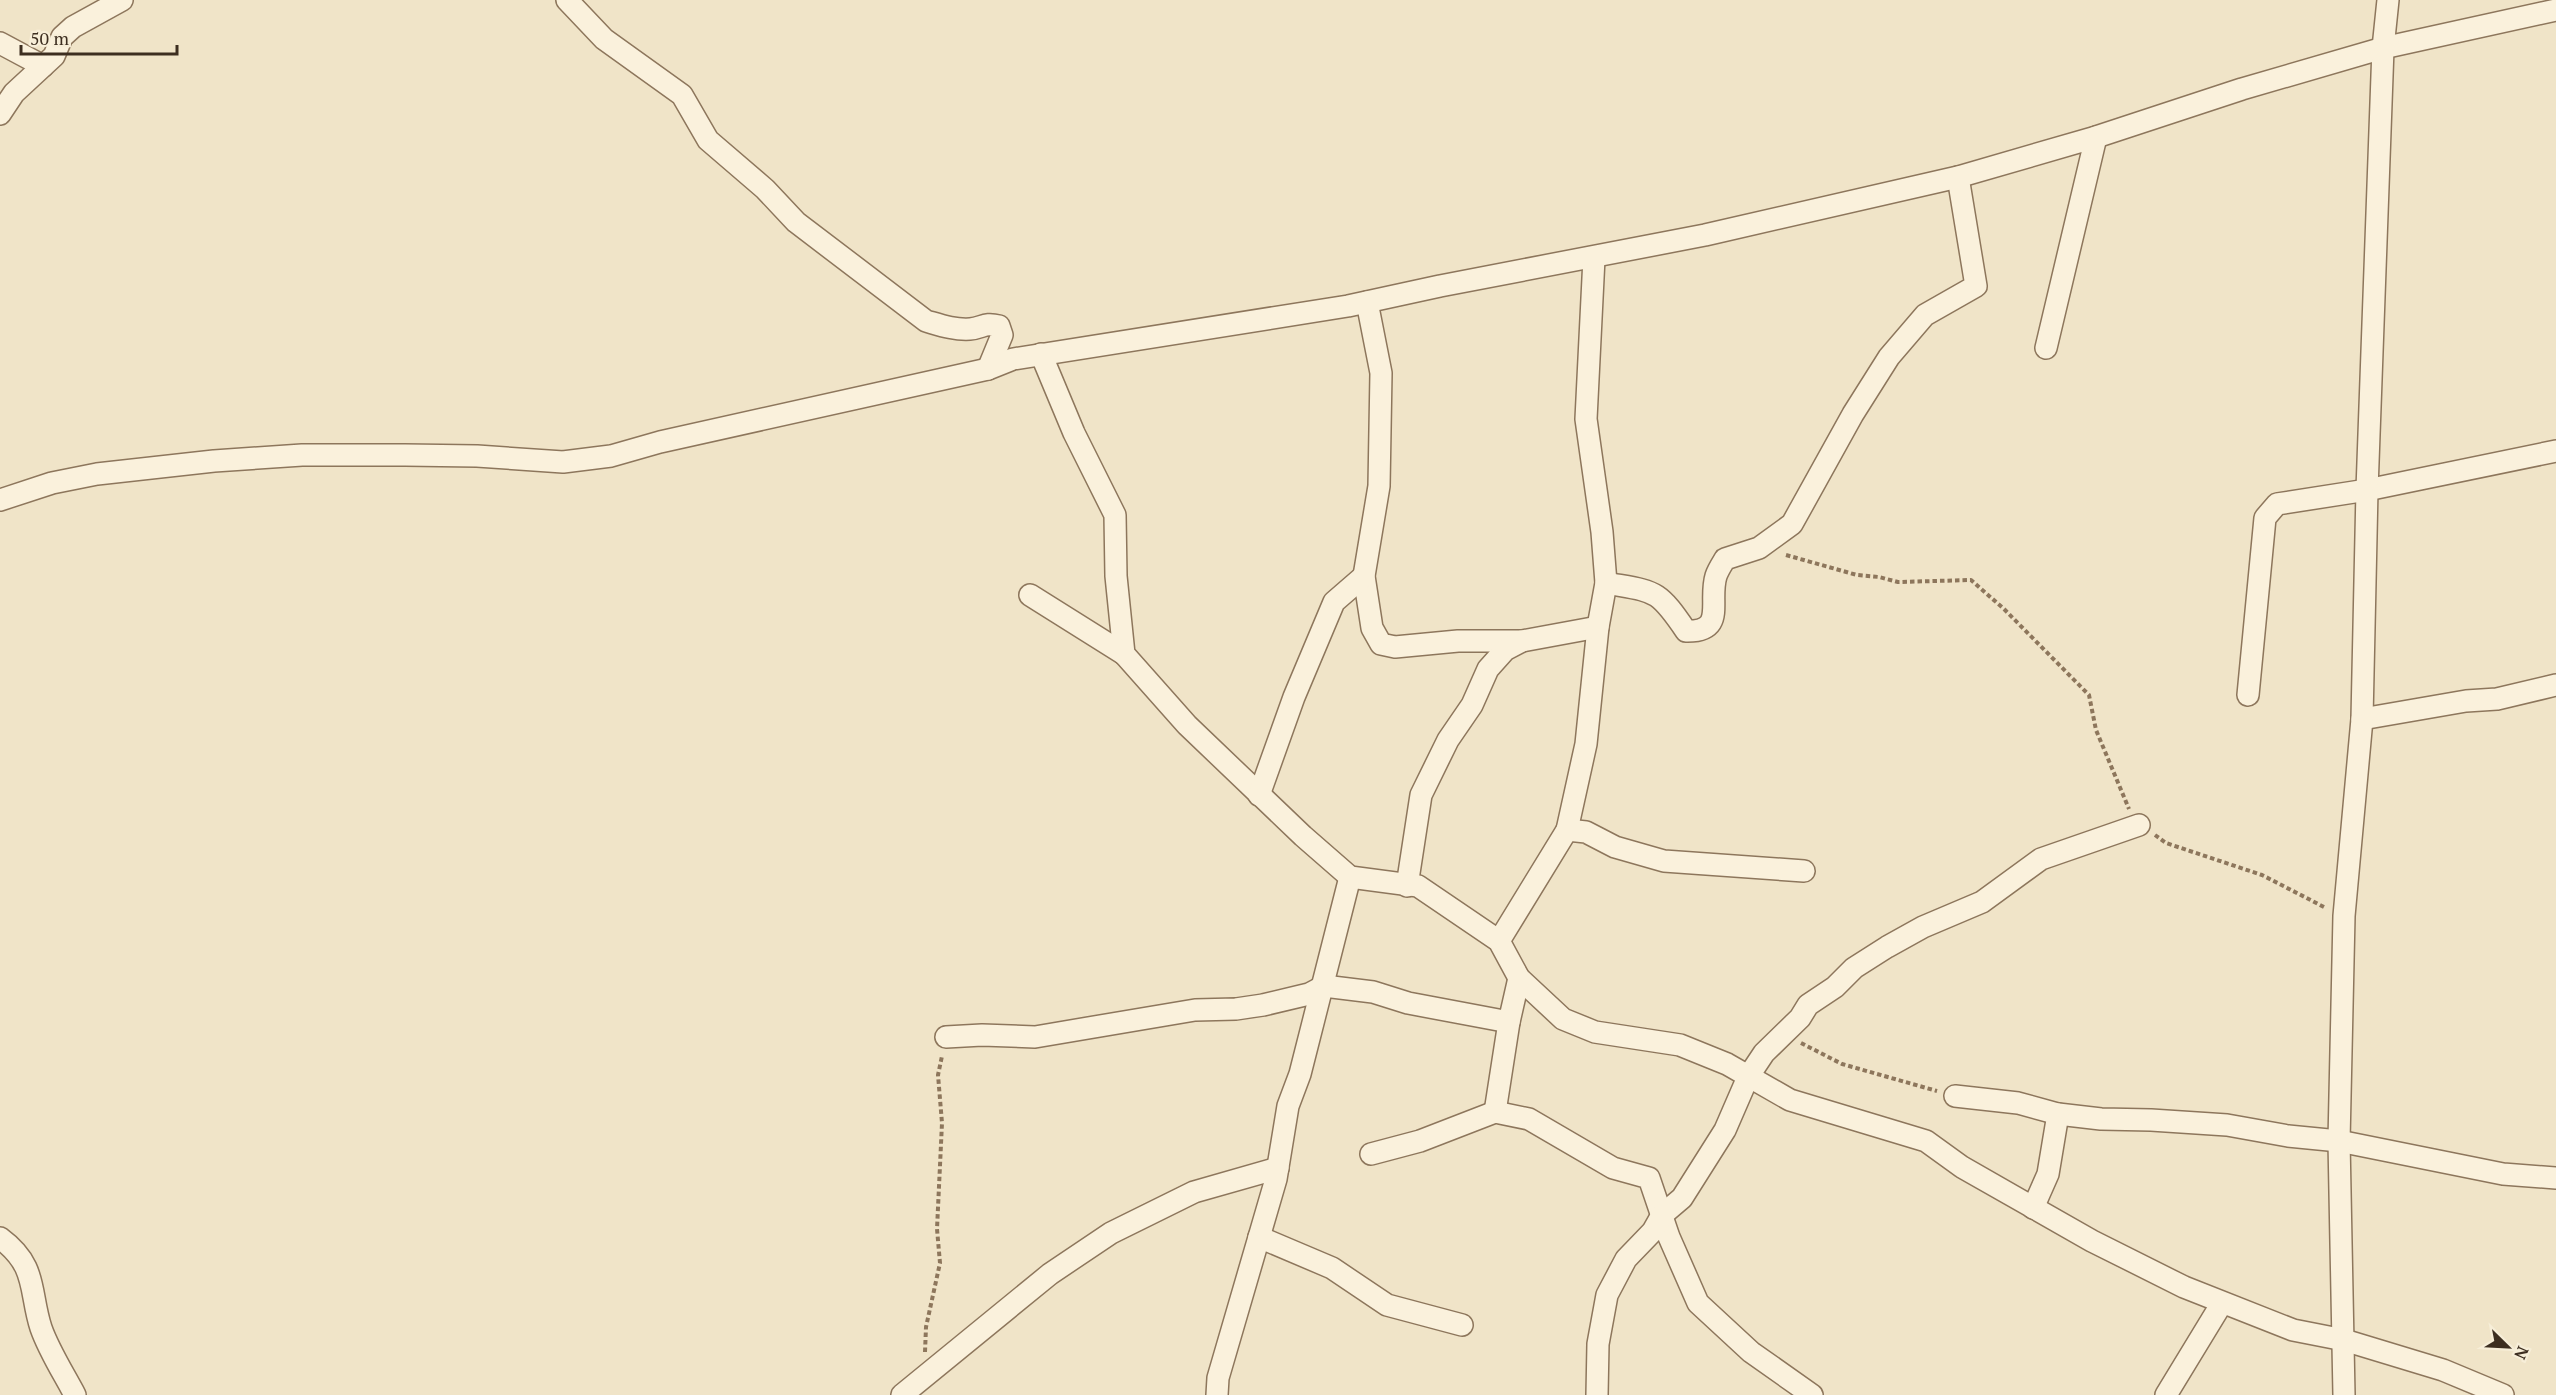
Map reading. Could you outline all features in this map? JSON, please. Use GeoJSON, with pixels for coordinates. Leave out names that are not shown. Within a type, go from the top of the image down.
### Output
{"type":"FeatureCollection","features":[{"type":"Feature","properties":{"kind":"street"},"geometry":{"type":"LineString","coordinates":[[0,114],[14,93],[54,56],[62,37],[73,27],[122,0]]}},
{"type":"Feature","properties":{"kind":"street"},"geometry":{"type":"LineString","coordinates":[[567,0],[604,39],[682,95],[708,140],[765,189],[796,222],[926,321],[950,328],[972,329],[988,323],[999,326],[1002,334],[988,369]]}},
{"type":"Feature","properties":{"kind":"street"},"geometry":{"type":"LineString","coordinates":[[2344,1395],[2339,1141],[2344,916],[2362,719],[2367,490],[2383,48],[2388,0]]}},
{"type":"Feature","properties":{"kind":"street"},"geometry":{"type":"LineString","coordinates":[[0,500],[52,483],[97,474],[214,461],[302,455],[415,455],[477,456],[563,462],[611,456],[660,442],[988,369],[1013,359],[1367,302],[1705,236],[1958,177],[2096,137],[2242,89],[2383,48],[2556,9]]}},
{"type":"Feature","properties":{"kind":"street"},"geometry":{"type":"LineString","coordinates":[[0,43],[43,66]]}},
{"type":"Feature","properties":{"kind":"street"},"geometry":{"type":"LineString","coordinates":[[2046,348],[2096,137]]}},
{"type":"Feature","properties":{"kind":"street"},"geometry":{"type":"LineString","coordinates":[[1606,583],[1650,591],[1661,598],[1686,631],[1701,632],[1708,627],[1712,617],[1716,576],[1725,559],[1759,548],[1792,524],[1853,414],[1889,357],[1925,315],[1976,286],[1958,177]]}},
{"type":"Feature","properties":{"kind":"street"},"geometry":{"type":"LineString","coordinates":[[1499,941],[1568,830],[1586,744],[1598,627],[1606,583],[1602,532],[1586,419],[1594,258]]}},
{"type":"Feature","properties":{"kind":"street"},"geometry":{"type":"LineString","coordinates":[[1367,302],[1381,373],[1379,486],[1364,576],[1372,628],[1381,644],[1395,647],[1458,641],[1522,640],[1598,627]]}},
{"type":"Feature","properties":{"kind":"street"},"geometry":{"type":"LineString","coordinates":[[1041,354],[1074,433],[1115,515],[1116,576],[1124,654]]}},
{"type":"Feature","properties":{"kind":"street"},"geometry":{"type":"LineString","coordinates":[[2248,695],[2265,518],[2277,504],[2367,490],[2556,451]]}},
{"type":"Feature","properties":{"kind":"street"},"geometry":{"type":"LineString","coordinates":[[1259,795],[1294,697],[1334,602],[1364,576]]}},
{"type":"Feature","properties":{"kind":"street"},"geometry":{"type":"LineString","coordinates":[[1030,595],[1124,654],[1187,725],[1350,878],[1418,886],[1499,941],[1519,978],[1563,1019],[1595,1032],[1680,1045],[1727,1064],[1790,1100],[1926,1142],[1962,1167],[2092,1241],[2222,1303],[2293,1330],[2344,1340],[2443,1370],[2503,1395]]}},
{"type":"Feature","properties":{"kind":"street"},"geometry":{"type":"LineString","coordinates":[[1407,886],[1421,795],[1448,740],[1472,705],[1488,669],[1505,650],[1522,640]]}},
{"type":"Feature","properties":{"kind":"street"},"geometry":{"type":"LineString","coordinates":[[2362,719],[2466,701],[2497,699],[2556,685]]}},
{"type":"Feature","properties":{"kind":"street"},"geometry":{"type":"LineString","coordinates":[[1597,1395],[1599,1344],[1607,1295],[1626,1259],[1653,1231],[1662,1215],[1682,1198],[1725,1130],[1748,1077],[1782,1033],[1800,1018],[1808,1005],[1835,987],[1854,968],[1887,946],[1923,927],[1982,902],[2041,859],[2139,825]]}},
{"type":"Feature","properties":{"kind":"street"},"geometry":{"type":"LineString","coordinates":[[1568,830],[1586,832],[1615,847],[1664,861],[1804,871]]}},
{"type":"Feature","properties":{"kind":"street"},"geometry":{"type":"LineString","coordinates":[[1217,1395],[1218,1378],[1278,1168],[1288,1106],[1300,1074],[1324,986],[1350,878]]}},
{"type":"Feature","properties":{"kind":"street"},"geometry":{"type":"LineString","coordinates":[[1495,1112],[1509,1022],[1519,978]]}},
{"type":"Feature","properties":{"kind":"street"},"geometry":{"type":"LineString","coordinates":[[946,1037],[982,1035],[1035,1037],[1195,1010],[1236,1009],[1263,1005],[1309,994],[1324,986],[1373,992],[1408,1003],[1509,1022]]}},
{"type":"Feature","properties":{"kind":"street"},"geometry":{"type":"LineString","coordinates":[[1956,1096],[2018,1103],[2058,1114],[2101,1119],[2227,1125],[2288,1136],[2339,1141],[2503,1174],[2556,1178]]}},
{"type":"Feature","properties":{"kind":"street"},"geometry":{"type":"LineString","coordinates":[[1371,1154],[1420,1141],[1495,1112],[1529,1119],[1613,1168],[1649,1179],[1698,1303],[1751,1352],[1812,1395]]}},
{"type":"Feature","properties":{"kind":"street"},"geometry":{"type":"LineString","coordinates":[[2033,1208],[2048,1174],[2058,1114]]}},
{"type":"Feature","properties":{"kind":"street"},"geometry":{"type":"LineString","coordinates":[[902,1395],[1050,1274],[1111,1233],[1194,1192],[1278,1168]]}},
{"type":"Feature","properties":{"kind":"street"},"geometry":{"type":"LineString","coordinates":[[1259,1237],[1332,1268],[1387,1305],[1462,1325]]}},
{"type":"Feature","properties":{"kind":"street"},"geometry":{"type":"LineString","coordinates":[[0,1238],[26,1265],[42,1329],[75,1395]]}},
{"type":"Feature","properties":{"kind":"street"},"geometry":{"type":"LineString","coordinates":[[2166,1395],[2222,1303]]}},
{"type":"Feature","properties":{"kind":"path"},"geometry":{"type":"LineString","coordinates":[[1759,548],[1857,575],[1898,582],[1971,580],[2004,609],[2089,695],[2096,730],[2125,800],[2139,825],[2166,843],[2262,875],[2344,916]]}},
{"type":"Feature","properties":{"kind":"path"},"geometry":{"type":"LineString","coordinates":[[1782,1033],[1842,1064],[1956,1096]]}},
{"type":"Feature","properties":{"kind":"path"},"geometry":{"type":"LineString","coordinates":[[927,1374],[926,1327],[940,1263],[937,1228],[942,1123],[938,1075],[946,1037]]}}]}
